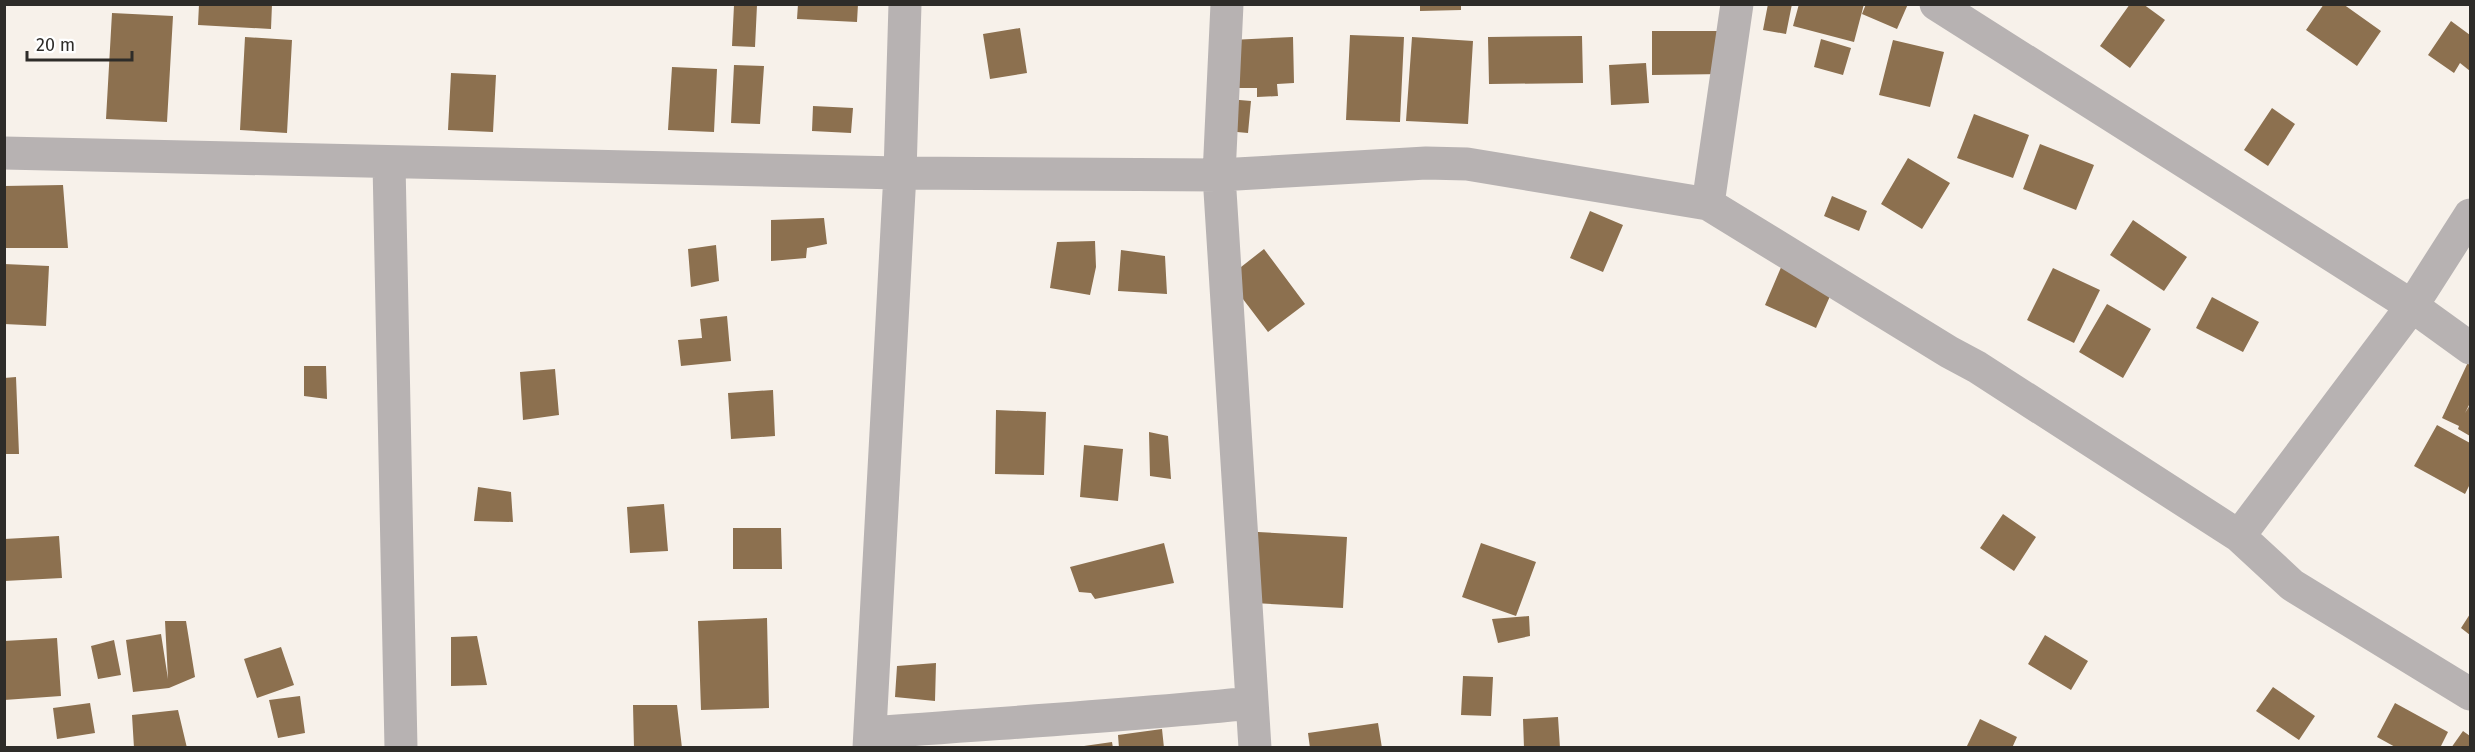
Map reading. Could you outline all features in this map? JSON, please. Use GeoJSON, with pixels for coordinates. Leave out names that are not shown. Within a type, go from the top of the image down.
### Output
{"type":"FeatureCollection","features":[{"type":"Feature","properties":{"kind":"street"},"geometry":{"type":"LineString","coordinates":[[905,4],[900,173],[870,740],[1002,722],[1121,716],[1252,703]]}},
{"type":"Feature","properties":{"kind":"street"},"geometry":{"type":"LineString","coordinates":[[1227,4],[1220,175],[1255,747]]}},
{"type":"Feature","properties":{"kind":"street"},"geometry":{"type":"LineString","coordinates":[[1708,204],[1737,4]]}},
{"type":"Feature","properties":{"kind":"street"},"geometry":{"type":"LineString","coordinates":[[1936,4],[2412,306],[2470,348]]}},
{"type":"Feature","properties":{"kind":"street"},"geometry":{"type":"LineString","coordinates":[[4,153],[900,173],[1220,175],[1426,163],[1467,164],[1708,204],[1977,367],[2240,536],[2292,585],[2470,694]]}},
{"type":"Feature","properties":{"kind":"street"},"geometry":{"type":"LineString","coordinates":[[389,163],[401,747]]}},
{"type":"Feature","properties":{"kind":"street"},"geometry":{"type":"LineString","coordinates":[[2240,536],[2412,306],[2470,215]]}},
{"type":"Feature","properties":{"kind":"building"},"geometry":{"type":"Polygon","coordinates":[[[199,4],[272,4],[271,29],[198,25],[199,4]]]}},
{"type":"Feature","properties":{"kind":"building"},"geometry":{"type":"Polygon","coordinates":[[[798,4],[858,4],[857,22],[797,19],[798,4]]]}},
{"type":"Feature","properties":{"kind":"building"},"geometry":{"type":"Polygon","coordinates":[[[1420,4],[1461,4],[1461,10],[1420,11],[1420,4]]]}},
{"type":"Feature","properties":{"kind":"building"},"geometry":{"type":"Polygon","coordinates":[[[1768,4],[1792,4],[1786,34],[1763,30],[1768,4]]]}},
{"type":"Feature","properties":{"kind":"building"},"geometry":{"type":"Polygon","coordinates":[[[1799,4],[1864,4],[1854,42],[1793,26],[1799,4]]]}},
{"type":"Feature","properties":{"kind":"building"},"geometry":{"type":"Polygon","coordinates":[[[1866,4],[1908,4],[1897,29],[1862,14],[1866,4]]]}},
{"type":"Feature","properties":{"kind":"building"},"geometry":{"type":"Polygon","coordinates":[[[2130,4],[2143,4],[2165,20],[2130,68],[2100,46],[2130,4]]]}},
{"type":"Feature","properties":{"kind":"building"},"geometry":{"type":"Polygon","coordinates":[[[2324,4],[2343,4],[2381,31],[2357,66],[2306,30],[2324,4]]]}},
{"type":"Feature","properties":{"kind":"building"},"geometry":{"type":"Polygon","coordinates":[[[734,5],[757,5],[755,47],[732,46],[734,5]]]}},
{"type":"Feature","properties":{"kind":"building"},"geometry":{"type":"Polygon","coordinates":[[[112,13],[173,16],[167,122],[106,119],[112,13]]]}},
{"type":"Feature","properties":{"kind":"building"},"geometry":{"type":"Polygon","coordinates":[[[2451,21],[2470,35],[2470,71],[2460,63],[2454,73],[2428,55],[2451,21]]]}},
{"type":"Feature","properties":{"kind":"building"},"geometry":{"type":"Polygon","coordinates":[[[1020,28],[1027,73],[990,79],[983,34],[1020,28]]]}},
{"type":"Feature","properties":{"kind":"building"},"geometry":{"type":"Polygon","coordinates":[[[1652,31],[1724,31],[1724,74],[1652,75],[1652,31]]]}},
{"type":"Feature","properties":{"kind":"building"},"geometry":{"type":"Polygon","coordinates":[[[1350,35],[1404,37],[1400,122],[1346,120],[1350,35]]]}},
{"type":"Feature","properties":{"kind":"building"},"geometry":{"type":"Polygon","coordinates":[[[1582,36],[1583,83],[1489,84],[1488,37],[1582,36]]]}},
{"type":"Feature","properties":{"kind":"building"},"geometry":{"type":"Polygon","coordinates":[[[245,37],[292,40],[287,133],[240,130],[245,37]]]}},
{"type":"Feature","properties":{"kind":"building"},"geometry":{"type":"Polygon","coordinates":[[[1293,37],[1294,83],[1277,84],[1278,96],[1257,97],[1257,88],[1233,88],[1231,40],[1293,37]]]}},
{"type":"Feature","properties":{"kind":"building"},"geometry":{"type":"Polygon","coordinates":[[[1412,37],[1473,41],[1468,124],[1406,121],[1412,37]]]}},
{"type":"Feature","properties":{"kind":"building"},"geometry":{"type":"Polygon","coordinates":[[[1821,39],[1851,48],[1843,75],[1814,67],[1821,39]]]}},
{"type":"Feature","properties":{"kind":"building"},"geometry":{"type":"Polygon","coordinates":[[[1893,40],[1944,52],[1930,107],[1879,95],[1893,40]]]}},
{"type":"Feature","properties":{"kind":"building"},"geometry":{"type":"Polygon","coordinates":[[[1646,63],[1649,103],[1611,105],[1609,65],[1646,63]]]}},
{"type":"Feature","properties":{"kind":"building"},"geometry":{"type":"Polygon","coordinates":[[[734,65],[764,66],[760,124],[731,123],[734,65]]]}},
{"type":"Feature","properties":{"kind":"building"},"geometry":{"type":"Polygon","coordinates":[[[672,67],[717,69],[714,132],[668,130],[672,67]]]}},
{"type":"Feature","properties":{"kind":"building"},"geometry":{"type":"Polygon","coordinates":[[[451,73],[496,75],[493,132],[448,130],[451,73]]]}},
{"type":"Feature","properties":{"kind":"building"},"geometry":{"type":"Polygon","coordinates":[[[1228,99],[1251,101],[1248,133],[1226,131],[1228,99]]]}},
{"type":"Feature","properties":{"kind":"building"},"geometry":{"type":"Polygon","coordinates":[[[813,106],[853,108],[851,133],[812,131],[813,106]]]}},
{"type":"Feature","properties":{"kind":"building"},"geometry":{"type":"Polygon","coordinates":[[[2272,108],[2295,124],[2268,166],[2244,150],[2272,108]]]}},
{"type":"Feature","properties":{"kind":"building"},"geometry":{"type":"Polygon","coordinates":[[[1974,114],[2029,135],[2013,178],[1957,158],[1974,114]]]}},
{"type":"Feature","properties":{"kind":"building"},"geometry":{"type":"Polygon","coordinates":[[[2040,144],[2094,165],[2076,210],[2023,189],[2040,144]]]}},
{"type":"Feature","properties":{"kind":"building"},"geometry":{"type":"Polygon","coordinates":[[[1908,158],[1950,183],[1922,229],[1881,204],[1908,158]]]}},
{"type":"Feature","properties":{"kind":"building"},"geometry":{"type":"Polygon","coordinates":[[[63,185],[68,248],[4,248],[4,186],[63,185]]]}},
{"type":"Feature","properties":{"kind":"building"},"geometry":{"type":"Polygon","coordinates":[[[1832,196],[1867,211],[1859,231],[1824,216],[1832,196]]]}},
{"type":"Feature","properties":{"kind":"building"},"geometry":{"type":"Polygon","coordinates":[[[1590,211],[1623,225],[1603,272],[1570,258],[1590,211]]]}},
{"type":"Feature","properties":{"kind":"building"},"geometry":{"type":"Polygon","coordinates":[[[824,218],[827,244],[807,248],[806,258],[771,261],[771,220],[824,218]]]}},
{"type":"Feature","properties":{"kind":"building"},"geometry":{"type":"Polygon","coordinates":[[[2133,220],[2187,257],[2164,291],[2110,255],[2133,220]]]}},
{"type":"Feature","properties":{"kind":"building"},"geometry":{"type":"Polygon","coordinates":[[[1095,241],[1096,267],[1090,295],[1050,288],[1057,242],[1095,241]]]}},
{"type":"Feature","properties":{"kind":"building"},"geometry":{"type":"Polygon","coordinates":[[[716,245],[719,281],[691,287],[688,249],[716,245]]]}},
{"type":"Feature","properties":{"kind":"building"},"geometry":{"type":"Polygon","coordinates":[[[1264,249],[1305,304],[1268,332],[1227,278],[1264,249]]]}},
{"type":"Feature","properties":{"kind":"building"},"geometry":{"type":"Polygon","coordinates":[[[1121,250],[1165,256],[1167,294],[1118,291],[1121,250]]]}},
{"type":"Feature","properties":{"kind":"building"},"geometry":{"type":"Polygon","coordinates":[[[4,264],[49,266],[46,326],[4,324],[4,264]]]}},
{"type":"Feature","properties":{"kind":"building"},"geometry":{"type":"Polygon","coordinates":[[[1782,265],[1834,287],[1816,328],[1765,305],[1782,265]]]}},
{"type":"Feature","properties":{"kind":"building"},"geometry":{"type":"Polygon","coordinates":[[[2053,268],[2100,290],[2074,343],[2027,320],[2053,268]]]}},
{"type":"Feature","properties":{"kind":"building"},"geometry":{"type":"Polygon","coordinates":[[[2212,297],[2259,322],[2243,352],[2196,328],[2212,297]]]}},
{"type":"Feature","properties":{"kind":"building"},"geometry":{"type":"Polygon","coordinates":[[[2107,304],[2151,329],[2123,378],[2079,352],[2107,304]]]}},
{"type":"Feature","properties":{"kind":"building"},"geometry":{"type":"Polygon","coordinates":[[[727,316],[731,361],[681,366],[678,340],[702,338],[700,319],[727,316]]]}},
{"type":"Feature","properties":{"kind":"building"},"geometry":{"type":"Polygon","coordinates":[[[2470,358],[2470,403],[2465,413],[2470,405],[2470,436],[2458,429],[2459,426],[2442,418],[2470,358]]]}},
{"type":"Feature","properties":{"kind":"building"},"geometry":{"type":"Polygon","coordinates":[[[304,366],[326,366],[327,399],[304,396],[304,366]]]}},
{"type":"Feature","properties":{"kind":"building"},"geometry":{"type":"Polygon","coordinates":[[[555,369],[559,415],[523,420],[520,372],[555,369]]]}},
{"type":"Feature","properties":{"kind":"building"},"geometry":{"type":"Polygon","coordinates":[[[16,377],[19,454],[4,454],[4,378],[16,377]]]}},
{"type":"Feature","properties":{"kind":"building"},"geometry":{"type":"Polygon","coordinates":[[[773,390],[775,436],[731,439],[728,393],[773,390]]]}},
{"type":"Feature","properties":{"kind":"building"},"geometry":{"type":"Polygon","coordinates":[[[996,410],[1046,412],[1044,475],[995,474],[996,410]]]}},
{"type":"Feature","properties":{"kind":"building"},"geometry":{"type":"Polygon","coordinates":[[[2437,425],[2470,443],[2470,484],[2465,494],[2414,466],[2437,425]]]}},
{"type":"Feature","properties":{"kind":"building"},"geometry":{"type":"Polygon","coordinates":[[[1149,432],[1168,436],[1171,479],[1150,476],[1149,432]]]}},
{"type":"Feature","properties":{"kind":"building"},"geometry":{"type":"Polygon","coordinates":[[[1084,445],[1123,449],[1118,501],[1080,497],[1084,445]]]}},
{"type":"Feature","properties":{"kind":"building"},"geometry":{"type":"Polygon","coordinates":[[[478,487],[511,492],[513,522],[474,521],[478,487]]]}},
{"type":"Feature","properties":{"kind":"building"},"geometry":{"type":"Polygon","coordinates":[[[664,504],[668,551],[630,553],[627,507],[664,504]]]}},
{"type":"Feature","properties":{"kind":"building"},"geometry":{"type":"Polygon","coordinates":[[[2003,514],[2036,537],[2014,571],[1980,548],[2003,514]]]}},
{"type":"Feature","properties":{"kind":"building"},"geometry":{"type":"Polygon","coordinates":[[[733,528],[781,528],[782,569],[733,569],[733,528]]]}},
{"type":"Feature","properties":{"kind":"building"},"geometry":{"type":"Polygon","coordinates":[[[1258,532],[1347,537],[1343,608],[1254,603],[1258,532]]]}},
{"type":"Feature","properties":{"kind":"building"},"geometry":{"type":"Polygon","coordinates":[[[59,536],[62,578],[4,581],[4,539],[59,536]]]}},
{"type":"Feature","properties":{"kind":"building"},"geometry":{"type":"Polygon","coordinates":[[[1164,543],[1174,583],[1095,599],[1091,593],[1079,592],[1070,567],[1164,543]]]}},
{"type":"Feature","properties":{"kind":"building"},"geometry":{"type":"Polygon","coordinates":[[[1481,543],[1536,562],[1516,616],[1462,597],[1481,543]]]}},
{"type":"Feature","properties":{"kind":"building"},"geometry":{"type":"Polygon","coordinates":[[[2470,614],[2470,635],[2461,628],[2470,614]]]}},
{"type":"Feature","properties":{"kind":"building"},"geometry":{"type":"Polygon","coordinates":[[[1529,616],[1530,636],[1498,643],[1492,619],[1529,616]]]}},
{"type":"Feature","properties":{"kind":"building"},"geometry":{"type":"Polygon","coordinates":[[[767,618],[769,708],[701,710],[698,621],[767,618]]]}},
{"type":"Feature","properties":{"kind":"building"},"geometry":{"type":"Polygon","coordinates":[[[165,621],[186,621],[195,677],[169,688],[133,692],[126,640],[161,634],[168,679],[165,621]]]}},
{"type":"Feature","properties":{"kind":"building"},"geometry":{"type":"Polygon","coordinates":[[[2045,635],[2088,661],[2071,690],[2028,664],[2045,635]]]}},
{"type":"Feature","properties":{"kind":"building"},"geometry":{"type":"Polygon","coordinates":[[[477,636],[487,685],[451,686],[451,637],[477,636]]]}},
{"type":"Feature","properties":{"kind":"building"},"geometry":{"type":"Polygon","coordinates":[[[57,638],[61,696],[4,700],[4,641],[57,638]]]}},
{"type":"Feature","properties":{"kind":"building"},"geometry":{"type":"Polygon","coordinates":[[[114,640],[121,675],[98,679],[91,646],[114,640]]]}},
{"type":"Feature","properties":{"kind":"building"},"geometry":{"type":"Polygon","coordinates":[[[281,647],[294,685],[257,698],[244,659],[281,647]]]}},
{"type":"Feature","properties":{"kind":"building"},"geometry":{"type":"Polygon","coordinates":[[[936,663],[935,701],[895,697],[897,666],[936,663]]]}},
{"type":"Feature","properties":{"kind":"building"},"geometry":{"type":"Polygon","coordinates":[[[1463,676],[1493,677],[1491,716],[1461,715],[1463,676]]]}},
{"type":"Feature","properties":{"kind":"building"},"geometry":{"type":"Polygon","coordinates":[[[2273,687],[2315,716],[2299,740],[2256,711],[2273,687]]]}},
{"type":"Feature","properties":{"kind":"building"},"geometry":{"type":"Polygon","coordinates":[[[300,696],[305,733],[278,738],[269,700],[300,696]]]}},
{"type":"Feature","properties":{"kind":"building"},"geometry":{"type":"Polygon","coordinates":[[[90,703],[95,733],[57,739],[53,708],[90,703]]]}},
{"type":"Feature","properties":{"kind":"building"},"geometry":{"type":"Polygon","coordinates":[[[2395,703],[2448,732],[2440,748],[2397,748],[2377,737],[2395,703]]]}},
{"type":"Feature","properties":{"kind":"building"},"geometry":{"type":"Polygon","coordinates":[[[633,705],[677,705],[682,748],[634,748],[633,705]]]}},
{"type":"Feature","properties":{"kind":"building"},"geometry":{"type":"Polygon","coordinates":[[[178,710],[187,748],[134,748],[132,715],[178,710]]]}},
{"type":"Feature","properties":{"kind":"building"},"geometry":{"type":"Polygon","coordinates":[[[1558,717],[1560,748],[1524,748],[1523,719],[1558,717]]]}},
{"type":"Feature","properties":{"kind":"building"},"geometry":{"type":"Polygon","coordinates":[[[1980,719],[2017,737],[2012,748],[1966,748],[1980,719]]]}},
{"type":"Feature","properties":{"kind":"building"},"geometry":{"type":"Polygon","coordinates":[[[1378,723],[1382,748],[1310,748],[1308,733],[1378,723]]]}},
{"type":"Feature","properties":{"kind":"building"},"geometry":{"type":"Polygon","coordinates":[[[1162,729],[1164,748],[1119,748],[1118,735],[1162,729]]]}},
{"type":"Feature","properties":{"kind":"building"},"geometry":{"type":"Polygon","coordinates":[[[2463,731],[2470,736],[2470,748],[2451,748],[2463,731]]]}},
{"type":"Feature","properties":{"kind":"building"},"geometry":{"type":"Polygon","coordinates":[[[1112,742],[1113,748],[1084,748],[1084,746],[1112,742]]]}}]}
